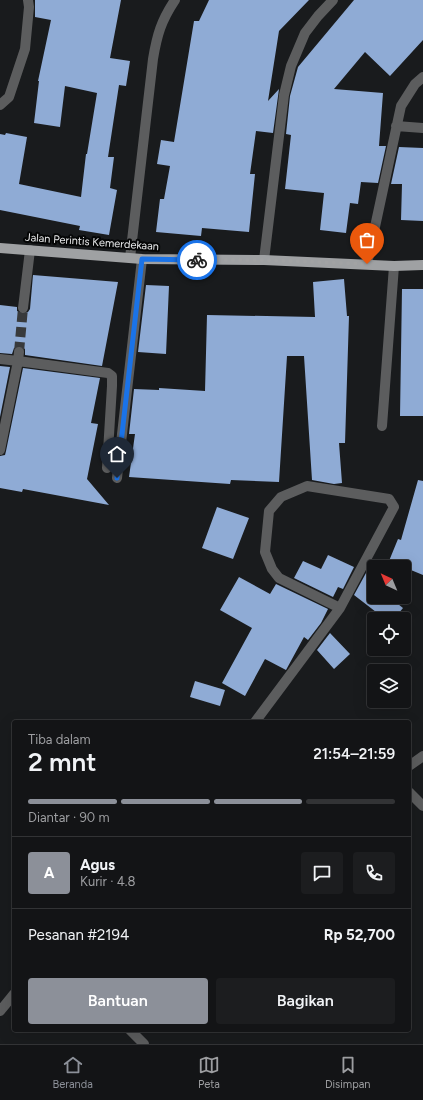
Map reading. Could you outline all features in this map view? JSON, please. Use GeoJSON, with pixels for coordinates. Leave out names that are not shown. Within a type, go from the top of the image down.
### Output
{"type":"FeatureCollection","features":[{"type":"Feature","properties":{"kind":"main road","name":"Jalan Perintis Kemerdekaan"},"geometry":{"type":"LineString","coordinates":[[0,248],[142,259],[264,260],[394,266],[423,265]]}},
{"type":"Feature","properties":{"kind":"street"},"geometry":{"type":"LineString","coordinates":[[0,105],[10,97],[25,49],[29,7],[28,0]]}},
{"type":"Feature","properties":{"kind":"street"},"geometry":{"type":"LineString","coordinates":[[130,258],[156,42],[165,15],[175,0]]}},
{"type":"Feature","properties":{"kind":"street"},"geometry":{"type":"LineString","coordinates":[[264,260],[284,95],[291,66],[305,33],[333,0]]}},
{"type":"Feature","properties":{"kind":"street"},"geometry":{"type":"LineString","coordinates":[[367,264],[401,106],[415,84],[423,77]]}},
{"type":"Feature","properties":{"kind":"street"},"geometry":{"type":"LineString","coordinates":[[396,126],[423,128]]}},
{"type":"Feature","properties":{"kind":"street"},"geometry":{"type":"LineString","coordinates":[[23,308],[30,250]]}},
{"type":"Feature","properties":{"kind":"street"},"geometry":{"type":"LineString","coordinates":[[117,478],[142,259]]}},
{"type":"Feature","properties":{"kind":"street"},"geometry":{"type":"LineString","coordinates":[[382,426],[394,266]]}},
{"type":"Feature","properties":{"kind":"street"},"geometry":{"type":"LineString","coordinates":[[0,359],[19,356],[108,373],[112,376],[107,468]]}},
{"type":"Feature","properties":{"kind":"street"},"geometry":{"type":"LineString","coordinates":[[0,450],[19,356]]}},
{"type":"Feature","properties":{"kind":"street"},"geometry":{"type":"LineString","coordinates":[[256,720],[340,608],[394,507],[389,499],[307,486],[281,497],[269,511],[265,552],[272,569],[279,578],[340,608]]}},
{"type":"Feature","properties":{"kind":"street"},"geometry":{"type":"LineString","coordinates":[[411,765],[423,756]]}},
{"type":"Feature","properties":{"kind":"street"},"geometry":{"type":"LineString","coordinates":[[411,794],[423,806]]}},
{"type":"Feature","properties":{"kind":"street"},"geometry":{"type":"LineString","coordinates":[[0,1011],[12,996]]}},
{"type":"Feature","properties":{"kind":"street"},"geometry":{"type":"LineString","coordinates":[[132,1032],[144,1044]]}},
{"type":"Feature","properties":{"kind":"building"},"geometry":{"type":"Polygon","coordinates":[[[35,0],[121,0],[110,58],[130,61],[126,86],[119,85],[108,157],[114,157],[110,188],[117,190],[109,235],[79,230],[80,226],[0,210],[0,134],[5,135],[6,133],[27,137],[19,184],[81,197],[86,154],[97,93],[65,86],[60,127],[34,123],[38,81],[51,20],[35,17],[35,0]]]}},
{"type":"Feature","properties":{"kind":"building"},"geometry":{"type":"Polygon","coordinates":[[[209,0],[309,0],[279,31],[268,101],[279,89],[273,133],[256,131],[250,174],[255,174],[249,232],[202,228],[201,236],[156,232],[160,199],[164,199],[170,166],[157,164],[161,140],[174,142],[194,21],[199,21],[209,0]]]}},
{"type":"Feature","properties":{"kind":"building"},"geometry":{"type":"Polygon","coordinates":[[[354,0],[423,0],[423,40],[390,76],[365,52],[334,89],[383,93],[379,146],[386,146],[378,183],[361,182],[358,204],[350,203],[346,233],[320,230],[324,193],[285,189],[291,135],[286,134],[290,96],[298,67],[354,0]]]}},
{"type":"Feature","properties":{"kind":"building"},"geometry":{"type":"Polygon","coordinates":[[[399,147],[423,148],[423,221],[401,220],[402,184],[391,184],[399,147]]]}},
{"type":"Feature","properties":{"kind":"building"},"geometry":{"type":"Polygon","coordinates":[[[33,275],[118,282],[102,366],[25,355],[25,349],[20,346],[14,348],[12,354],[0,353],[0,305],[17,307],[17,311],[22,314],[28,312],[30,309],[33,275]]]}},
{"type":"Feature","properties":{"kind":"building"},"geometry":{"type":"Polygon","coordinates":[[[344,279],[347,316],[349,316],[345,443],[339,443],[342,483],[334,484],[312,480],[304,356],[287,356],[279,482],[231,480],[230,484],[129,477],[135,434],[129,434],[134,389],[159,390],[159,388],[205,391],[207,315],[315,317],[313,282],[344,279]]]}},
{"type":"Feature","properties":{"kind":"building"},"geometry":{"type":"Polygon","coordinates":[[[146,285],[169,286],[166,354],[138,352],[146,285]]]}},
{"type":"Feature","properties":{"kind":"building"},"geometry":{"type":"Polygon","coordinates":[[[402,289],[423,289],[423,416],[400,416],[402,289]]]}},
{"type":"Feature","properties":{"kind":"building"},"geometry":{"type":"Polygon","coordinates":[[[0,366],[10,367],[0,417],[0,366]]]}},
{"type":"Feature","properties":{"kind":"building"},"geometry":{"type":"Polygon","coordinates":[[[23,368],[100,378],[91,423],[98,424],[87,479],[109,505],[23,489],[22,492],[0,488],[0,456],[5,455],[23,368]]]}},
{"type":"Feature","properties":{"kind":"building"},"geometry":{"type":"Polygon","coordinates":[[[418,480],[423,481],[423,575],[411,570],[411,560],[389,560],[398,539],[401,540],[418,480]]]}},
{"type":"Feature","properties":{"kind":"building"},"geometry":{"type":"Polygon","coordinates":[[[217,507],[249,518],[233,559],[202,548],[217,507]]]}},
{"type":"Feature","properties":{"kind":"building"},"geometry":{"type":"Polygon","coordinates":[[[328,555],[354,567],[343,589],[338,587],[333,597],[294,578],[303,561],[321,569],[328,555]]]}},
{"type":"Feature","properties":{"kind":"building"},"geometry":{"type":"Polygon","coordinates":[[[366,573],[367,604],[398,604],[403,608],[400,612],[376,612],[354,595],[366,573]]]}},
{"type":"Feature","properties":{"kind":"building"},"geometry":{"type":"Polygon","coordinates":[[[239,577],[270,594],[276,584],[328,609],[321,623],[308,640],[304,637],[286,670],[265,659],[245,696],[222,683],[252,628],[220,610],[239,577]]]}},
{"type":"Feature","properties":{"kind":"building"},"geometry":{"type":"Polygon","coordinates":[[[330,633],[350,654],[334,669],[317,650],[330,633]]]}},
{"type":"Feature","properties":{"kind":"building"},"geometry":{"type":"Polygon","coordinates":[[[195,681],[225,690],[220,706],[190,697],[195,681]]]}},
{"type":"Feature","properties":{"kind":"tunnel"},"geometry":{"type":"LineString","coordinates":[[19,352],[23,308]]}},
{"type":"Feature","properties":{"kind":"way so far"},"geometry":{"type":"LineString","coordinates":[[197,260],[264,260],[367,264]]}},
{"type":"Feature","properties":{"kind":"route"},"geometry":{"type":"LineString","coordinates":[[117,478],[142,259],[197,260]]}}]}
